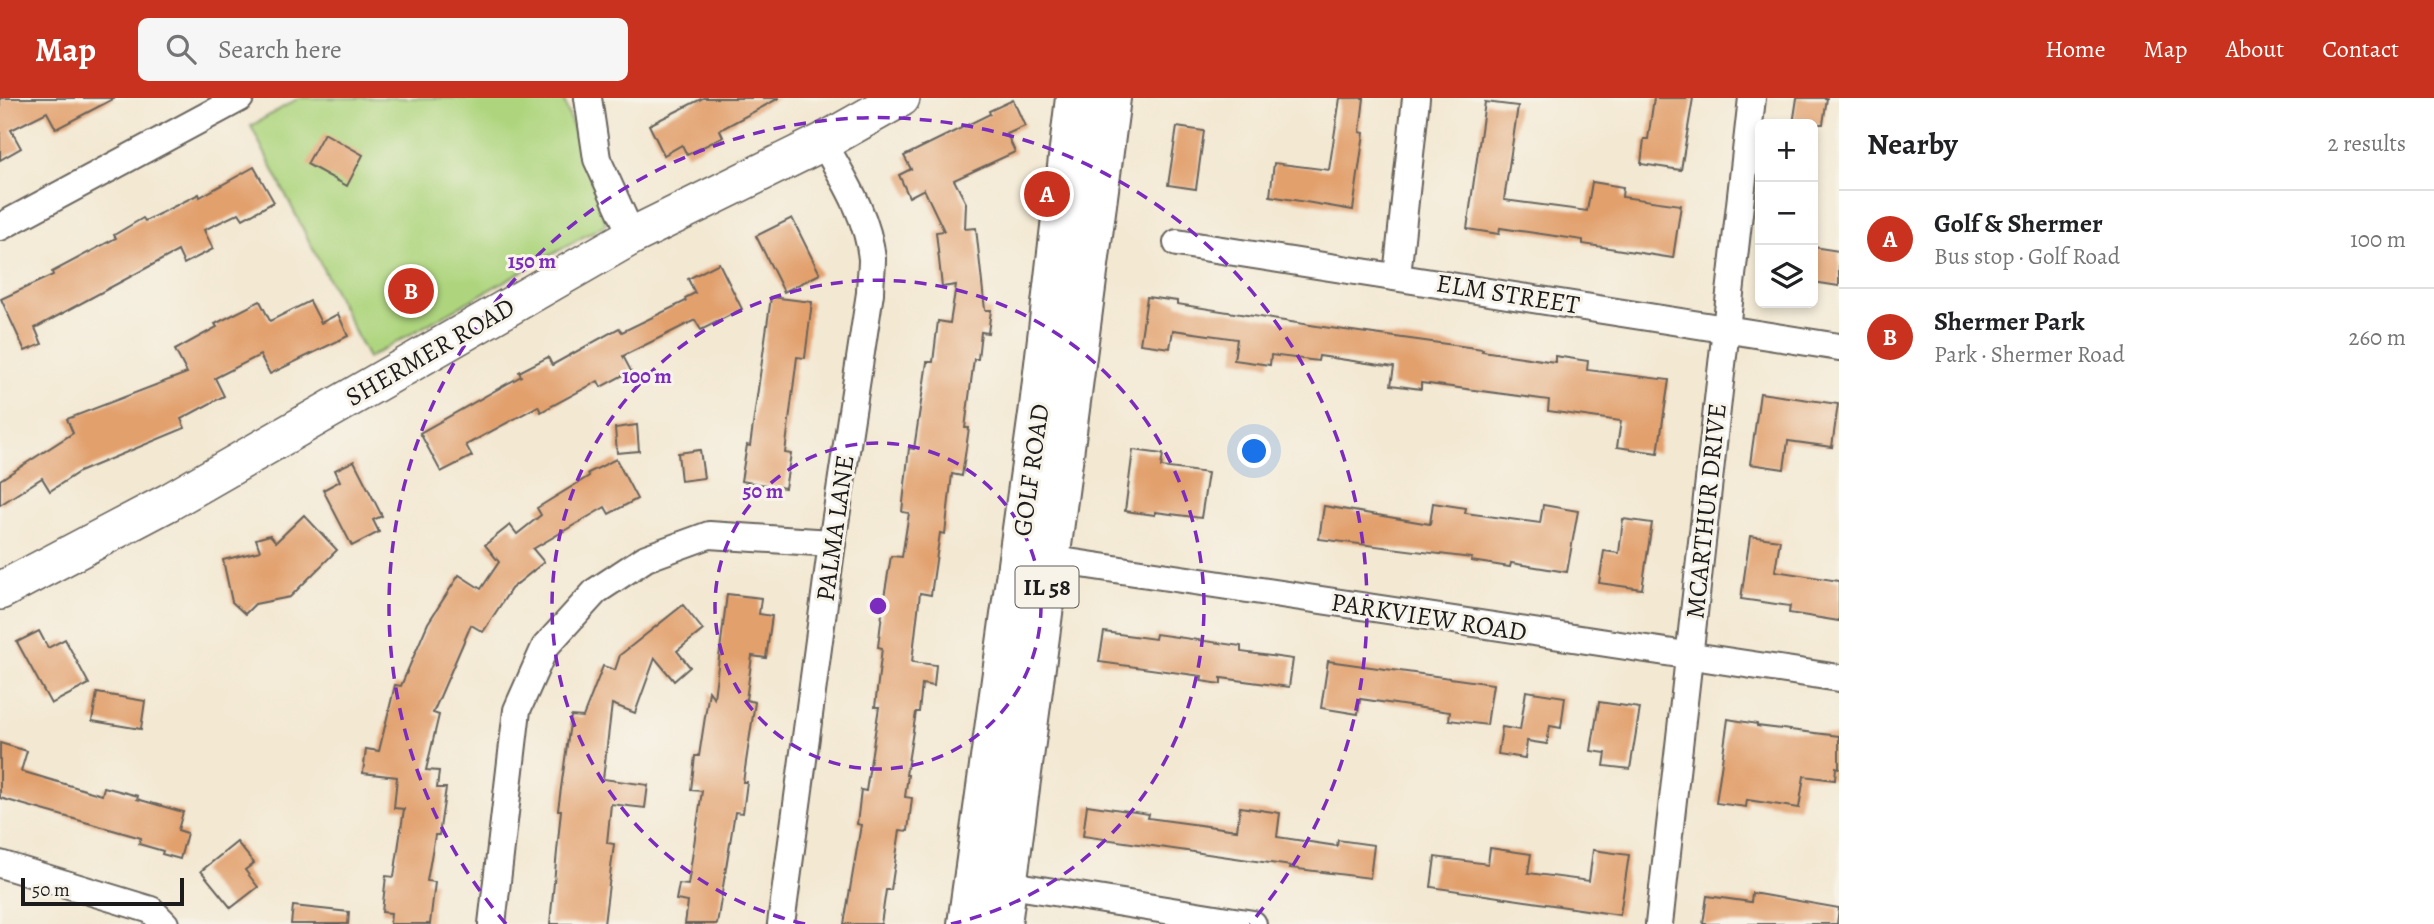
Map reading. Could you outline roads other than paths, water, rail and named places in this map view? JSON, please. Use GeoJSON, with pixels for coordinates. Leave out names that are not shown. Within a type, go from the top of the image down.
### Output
{"type":"FeatureCollection","features":[{"type":"Feature","properties":{"kind":"main road","name":"SHERMER ROAD"},"geometry":{"type":"LineString","coordinates":[[0,591],[180,495],[632,236],[822,142],[901,98]]}},
{"type":"Feature","properties":{"kind":"main road","name":"GOLF ROAD"},"geometry":{"type":"LineString","coordinates":[[1035,557],[1057,261],[1075,98]]}},
{"type":"Feature","properties":{"kind":"main road","name":"GOLF ROAD"},"geometry":{"type":"LineString","coordinates":[[967,924],[990,882],[1035,557],[1111,98]]}},
{"type":"Feature","properties":{"kind":"main road","name":"GOLF ROAD"},"geometry":{"type":"LineString","coordinates":[[990,882],[1002,924]]}},
{"type":"Feature","properties":{"kind":"street"},"geometry":{"type":"LineString","coordinates":[[0,227],[240,98]]}},
{"type":"Feature","properties":{"kind":"street"},"geometry":{"type":"LineString","coordinates":[[588,98],[597,159],[632,236]]}},
{"type":"Feature","properties":{"kind":"street"},"geometry":{"type":"LineString","coordinates":[[1397,276],[1416,98]]}},
{"type":"Feature","properties":{"kind":"street","name":"MCARTHUR DRIVE"},"geometry":{"type":"LineString","coordinates":[[1659,924],[1752,98]]}},
{"type":"Feature","properties":{"kind":"street","name":"PALMA LANE"},"geometry":{"type":"LineString","coordinates":[[781,924],[832,543],[870,293],[872,260],[866,228],[849,188],[822,142]]}},
{"type":"Feature","properties":{"kind":"street","name":"ELM STREET"},"geometry":{"type":"LineString","coordinates":[[1177,243],[1839,347]]}},
{"type":"Feature","properties":{"kind":"street"},"geometry":{"type":"LineString","coordinates":[[492,924],[517,710],[545,648],[596,591],[646,558],[709,535],[832,543]]}},
{"type":"Feature","properties":{"kind":"street","name":"PARKVIEW ROAD"},"geometry":{"type":"LineString","coordinates":[[1035,557],[1839,678]]}},
{"type":"Feature","properties":{"kind":"street"},"geometry":{"type":"LineString","coordinates":[[0,864],[151,910],[165,924]]}},
{"type":"Feature","properties":{"kind":"street"},"geometry":{"type":"LineString","coordinates":[[990,882],[1253,924]]}},
{"type":"Feature","properties":{"kind":"place","name":"Golf & Shermer"},"geometry":{"type":"Point","coordinates":[1047,194]}},
{"type":"Feature","properties":{"kind":"place","name":"Shermer Park"},"geometry":{"type":"Point","coordinates":[411,291]}}]}
